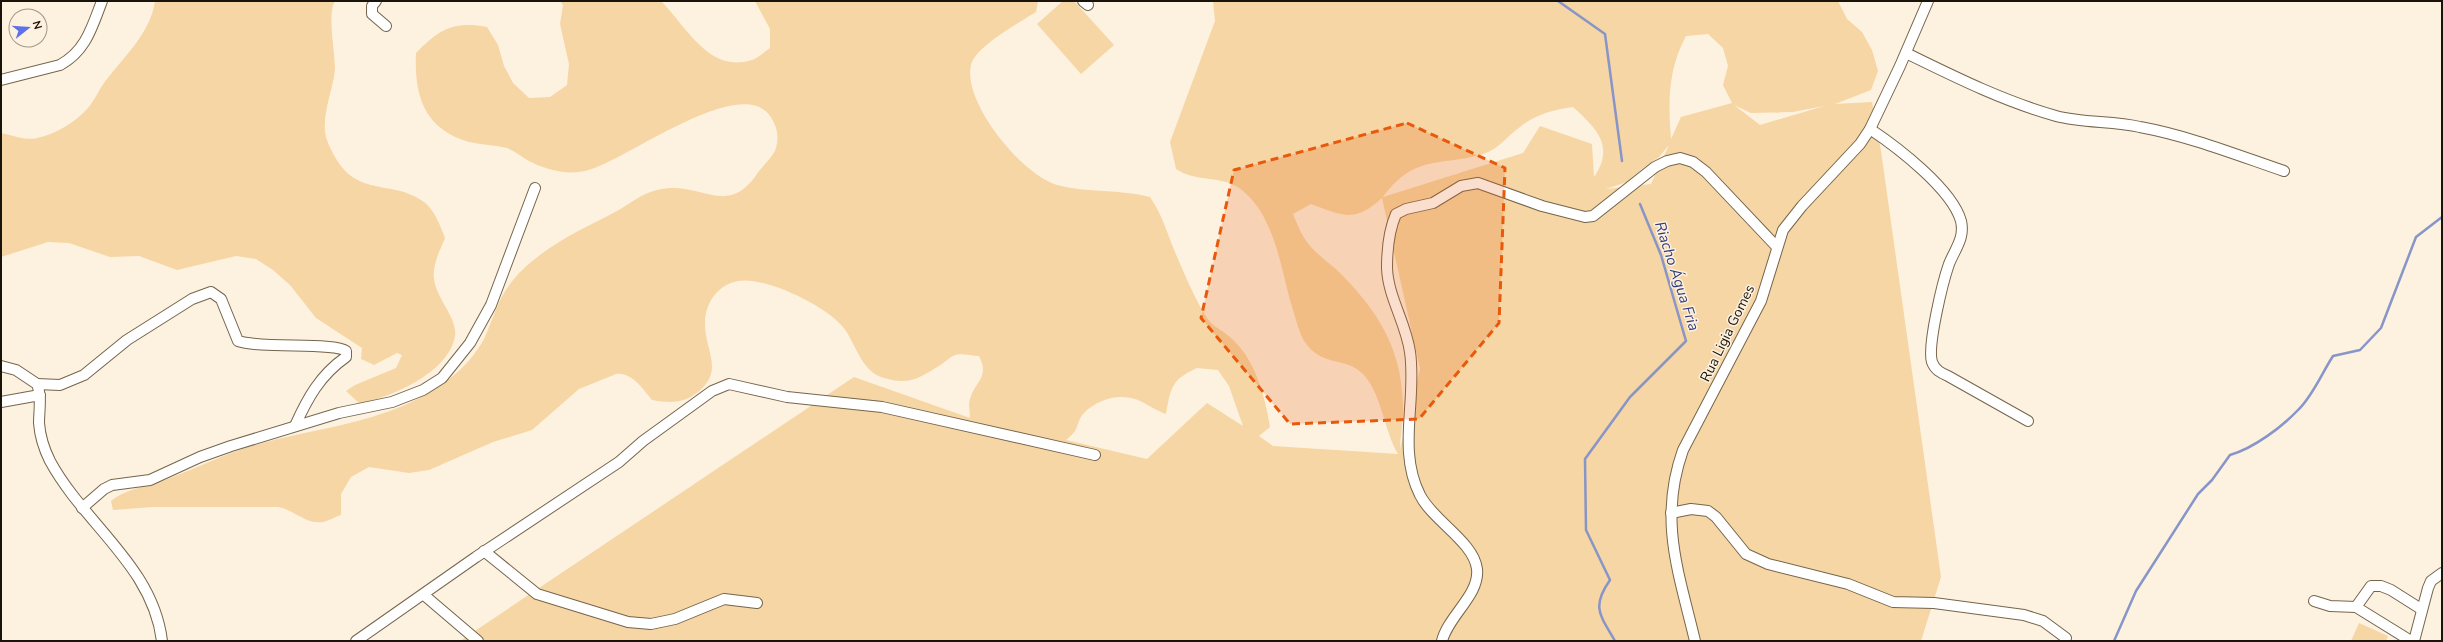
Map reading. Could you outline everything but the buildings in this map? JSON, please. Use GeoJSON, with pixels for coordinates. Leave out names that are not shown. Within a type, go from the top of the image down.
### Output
{"type":"FeatureCollection","features":[{"type":"Feature","properties":{"kind":"street"},"geometry":{"type":"LineString","coordinates":[[1,80],[60,65],[69,61],[85,45],[102,1]]}},
{"type":"Feature","properties":{"kind":"street"},"geometry":{"type":"LineString","coordinates":[[376,1],[372,6],[372,14],[386,26]]}},
{"type":"Feature","properties":{"kind":"street","name":"Rua Ligia Gomes"},"geometry":{"type":"LineString","coordinates":[[1695,641],[1674,553],[1671,513],[1676,470],[1683,450],[1761,301],[1777,247],[1784,230],[1802,206],[1860,144],[1870,129],[1906,53],[1928,1]]}},
{"type":"Feature","properties":{"kind":"street"},"geometry":{"type":"LineString","coordinates":[[1906,53],[1962,81],[2038,110],[2068,119],[2106,122],[2154,129],[2215,147],[2284,171]]}},
{"type":"Feature","properties":{"kind":"street"},"geometry":{"type":"LineString","coordinates":[[1870,129],[1907,156],[1952,203],[1960,219],[1963,230],[1961,239],[1947,270],[1933,334],[1931,356],[1933,364],[1937,370],[2028,421]]}},
{"type":"Feature","properties":{"kind":"street"},"geometry":{"type":"LineString","coordinates":[[1442,641],[1446,629],[1473,589],[1477,569],[1475,560],[1467,548],[1420,496],[1411,470],[1407,446],[1412,404],[1410,352],[1405,326],[1393,297],[1387,268],[1390,229],[1396,214],[1406,209],[1434,203],[1461,186],[1478,183],[1542,206],[1585,217],[1593,216],[1655,167],[1680,158],[1693,162],[1706,172],[1777,247]]}},
{"type":"Feature","properties":{"kind":"street"},"geometry":{"type":"LineString","coordinates":[[82,508],[104,489],[112,485],[150,480],[200,457],[295,426],[339,413],[392,402],[423,390],[442,378],[470,343],[491,305],[535,188]]}},
{"type":"Feature","properties":{"kind":"street"},"geometry":{"type":"LineString","coordinates":[[1,366],[16,370],[37,384],[60,385],[84,375],[127,340],[192,299],[211,292],[221,299],[238,341],[252,344],[330,348],[346,351],[346,357],[323,377],[308,398],[295,426]]}},
{"type":"Feature","properties":{"kind":"street"},"geometry":{"type":"LineString","coordinates":[[37,384],[40,395],[42,443],[63,482],[82,508],[138,574],[152,601],[162,641]]}},
{"type":"Feature","properties":{"kind":"street"},"geometry":{"type":"LineString","coordinates":[[356,641],[424,595],[484,551],[619,462],[643,441],[712,391],[728,384],[787,397],[882,407],[1095,455]]}},
{"type":"Feature","properties":{"kind":"street"},"geometry":{"type":"LineString","coordinates":[[1,402],[40,395]]}},
{"type":"Feature","properties":{"kind":"street"},"geometry":{"type":"LineString","coordinates":[[1671,513],[1691,509],[1708,511],[1716,517],[1746,554],[1768,564],[1848,584],[1893,602],[1940,603],[2024,615],[2044,621],[2066,638]]}},
{"type":"Feature","properties":{"kind":"street"},"geometry":{"type":"LineString","coordinates":[[484,551],[537,594],[628,622],[651,624],[675,619],[724,599],[757,603]]}},
{"type":"Feature","properties":{"kind":"street"},"geometry":{"type":"LineString","coordinates":[[2414,641],[2421,609],[2431,581],[2442,573]]}},
{"type":"Feature","properties":{"kind":"street"},"geometry":{"type":"LineString","coordinates":[[2356,607],[2371,586],[2381,586],[2421,609]]}},
{"type":"Feature","properties":{"kind":"street"},"geometry":{"type":"LineString","coordinates":[[424,595],[478,641]]}},
{"type":"Feature","properties":{"kind":"street"},"geometry":{"type":"LineString","coordinates":[[2314,602],[2330,606],[2356,607],[2411,641]]}},
{"type":"Feature","properties":{"kind":"highlighted area"},"geometry":{"type":"Polygon","coordinates":[[[1407,123],[1505,168],[1499,323],[1419,419],[1290,424],[1201,318],[1234,170],[1407,123]]]}},
{"type":"Feature","properties":{"kind":"shaded area"},"geometry":{"type":"Polygon","coordinates":[[[155,1],[335,1],[331,23],[335,69],[325,116],[325,132],[330,148],[344,170],[354,178],[365,183],[412,195],[424,202],[434,214],[445,238],[435,263],[434,279],[439,294],[453,323],[455,336],[451,349],[431,372],[403,389],[360,404],[346,391],[355,385],[396,368],[402,355],[397,353],[374,365],[361,359],[362,348],[316,318],[290,285],[273,270],[256,259],[236,256],[177,270],[139,256],[110,257],[69,243],[48,242],[1,257],[1,133],[33,139],[58,131],[82,114],[94,100],[104,83],[142,35],[148,24],[155,1]]]}},
{"type":"Feature","properties":{"kind":"shaded area"},"geometry":{"type":"Polygon","coordinates":[[[560,1],[661,1],[689,34],[711,54],[723,60],[737,63],[752,60],[770,48],[770,29],[755,1],[1038,1],[1036,12],[1009,28],[989,43],[974,58],[971,65],[971,80],[976,98],[985,117],[998,135],[1012,152],[1028,167],[1043,178],[1057,185],[1150,197],[1161,217],[1184,274],[1202,310],[1212,324],[1230,337],[1239,346],[1258,378],[1270,427],[1259,436],[1273,446],[1398,454],[1389,435],[1375,392],[1363,374],[1349,365],[1326,359],[1318,355],[1304,341],[1295,318],[1276,246],[1263,216],[1254,202],[1243,191],[1227,182],[1192,176],[1176,169],[1170,142],[1215,21],[1213,1],[1838,1],[1847,19],[1862,32],[1872,50],[1878,71],[1871,90],[1835,104],[1872,102],[1881,151],[1941,577],[1921,641],[460,641],[854,377],[970,418],[969,401],[982,375],[983,369],[979,356],[957,354],[928,373],[908,381],[884,378],[876,375],[870,370],[864,363],[843,327],[823,310],[794,294],[779,288],[750,281],[738,281],[731,283],[718,291],[709,303],[705,318],[705,326],[712,361],[712,369],[706,384],[698,392],[687,399],[676,402],[652,400],[641,386],[632,378],[622,374],[616,374],[579,389],[532,430],[493,442],[429,470],[409,473],[369,467],[351,477],[341,494],[341,515],[323,522],[305,519],[284,508],[278,507],[153,507],[113,510],[111,501],[124,493],[163,481],[236,451],[278,439],[334,427],[371,417],[419,398],[441,385],[461,369],[484,339],[508,287],[522,270],[531,262],[559,242],[612,214],[641,196],[657,190],[673,188],[687,189],[712,195],[724,196],[736,194],[747,186],[773,154],[777,143],[777,132],[773,121],[759,107],[738,105],[712,111],[684,123],[603,165],[578,172],[556,171],[543,167],[529,161],[507,148],[469,142],[441,129],[425,109],[420,97],[417,83],[416,53],[432,38],[456,26],[475,25],[487,27],[498,45],[504,66],[513,83],[529,98],[550,97],[567,85],[569,64],[560,24],[563,5],[560,1]],[[1708,34],[1686,36],[1676,61],[1671,86],[1671,139],[1681,117],[1732,103],[1723,85],[1728,66],[1723,48],[1708,34]],[[1734,105],[1760,125],[1824,106],[1793,112],[1751,113],[1734,105]],[[1573,107],[1545,113],[1532,119],[1489,152],[1468,158],[1418,167],[1395,183],[1383,197],[1523,153],[1540,126],[1592,144],[1594,177],[1603,156],[1603,147],[1596,131],[1573,107]],[[1669,145],[1659,157],[1627,182],[1606,189],[1651,184],[1669,145]],[[1382,198],[1373,206],[1364,211],[1348,215],[1340,214],[1311,204],[1293,214],[1300,231],[1307,242],[1359,293],[1380,322],[1388,337],[1399,369],[1402,387],[1403,411],[1400,449],[1420,369],[1382,198]],[[1197,368],[1182,376],[1171,391],[1166,414],[1138,400],[1116,397],[1096,404],[1084,413],[1074,433],[1066,440],[1147,459],[1207,403],[1243,426],[1229,386],[1218,370],[1197,368]]]}},
{"type":"Feature","properties":{"kind":"shaded area"},"geometry":{"type":"Polygon","coordinates":[[[1063,1],[1074,1],[1114,45],[1081,74],[1037,24],[1063,1]]]}},
{"type":"Feature","properties":{"kind":"shaded area"},"geometry":{"type":"Polygon","coordinates":[[[2359,623],[2388,636],[2386,641],[2351,641],[2359,623]]]}},
{"type":"Feature","properties":{"kind":"waterway","name":"Riacho Água Fria"},"geometry":{"type":"LineString","coordinates":[[1558,1],[1605,34],[1622,161]]}},
{"type":"Feature","properties":{"kind":"waterway","name":"Riacho Água Fria"},"geometry":{"type":"LineString","coordinates":[[1615,641],[1605,624],[1599,604],[1604,589],[1610,580],[1586,530],[1585,459],[1630,397],[1686,341],[1661,255],[1640,204]]}},
{"type":"Feature","properties":{"kind":"waterway"},"geometry":{"type":"LineString","coordinates":[[2114,641],[2136,591],[2198,494],[2212,480],[2230,455],[2258,442],[2284,423],[2299,409],[2313,391],[2333,356],[2360,350],[2381,328],[2416,237],[2442,217]]}}]}
